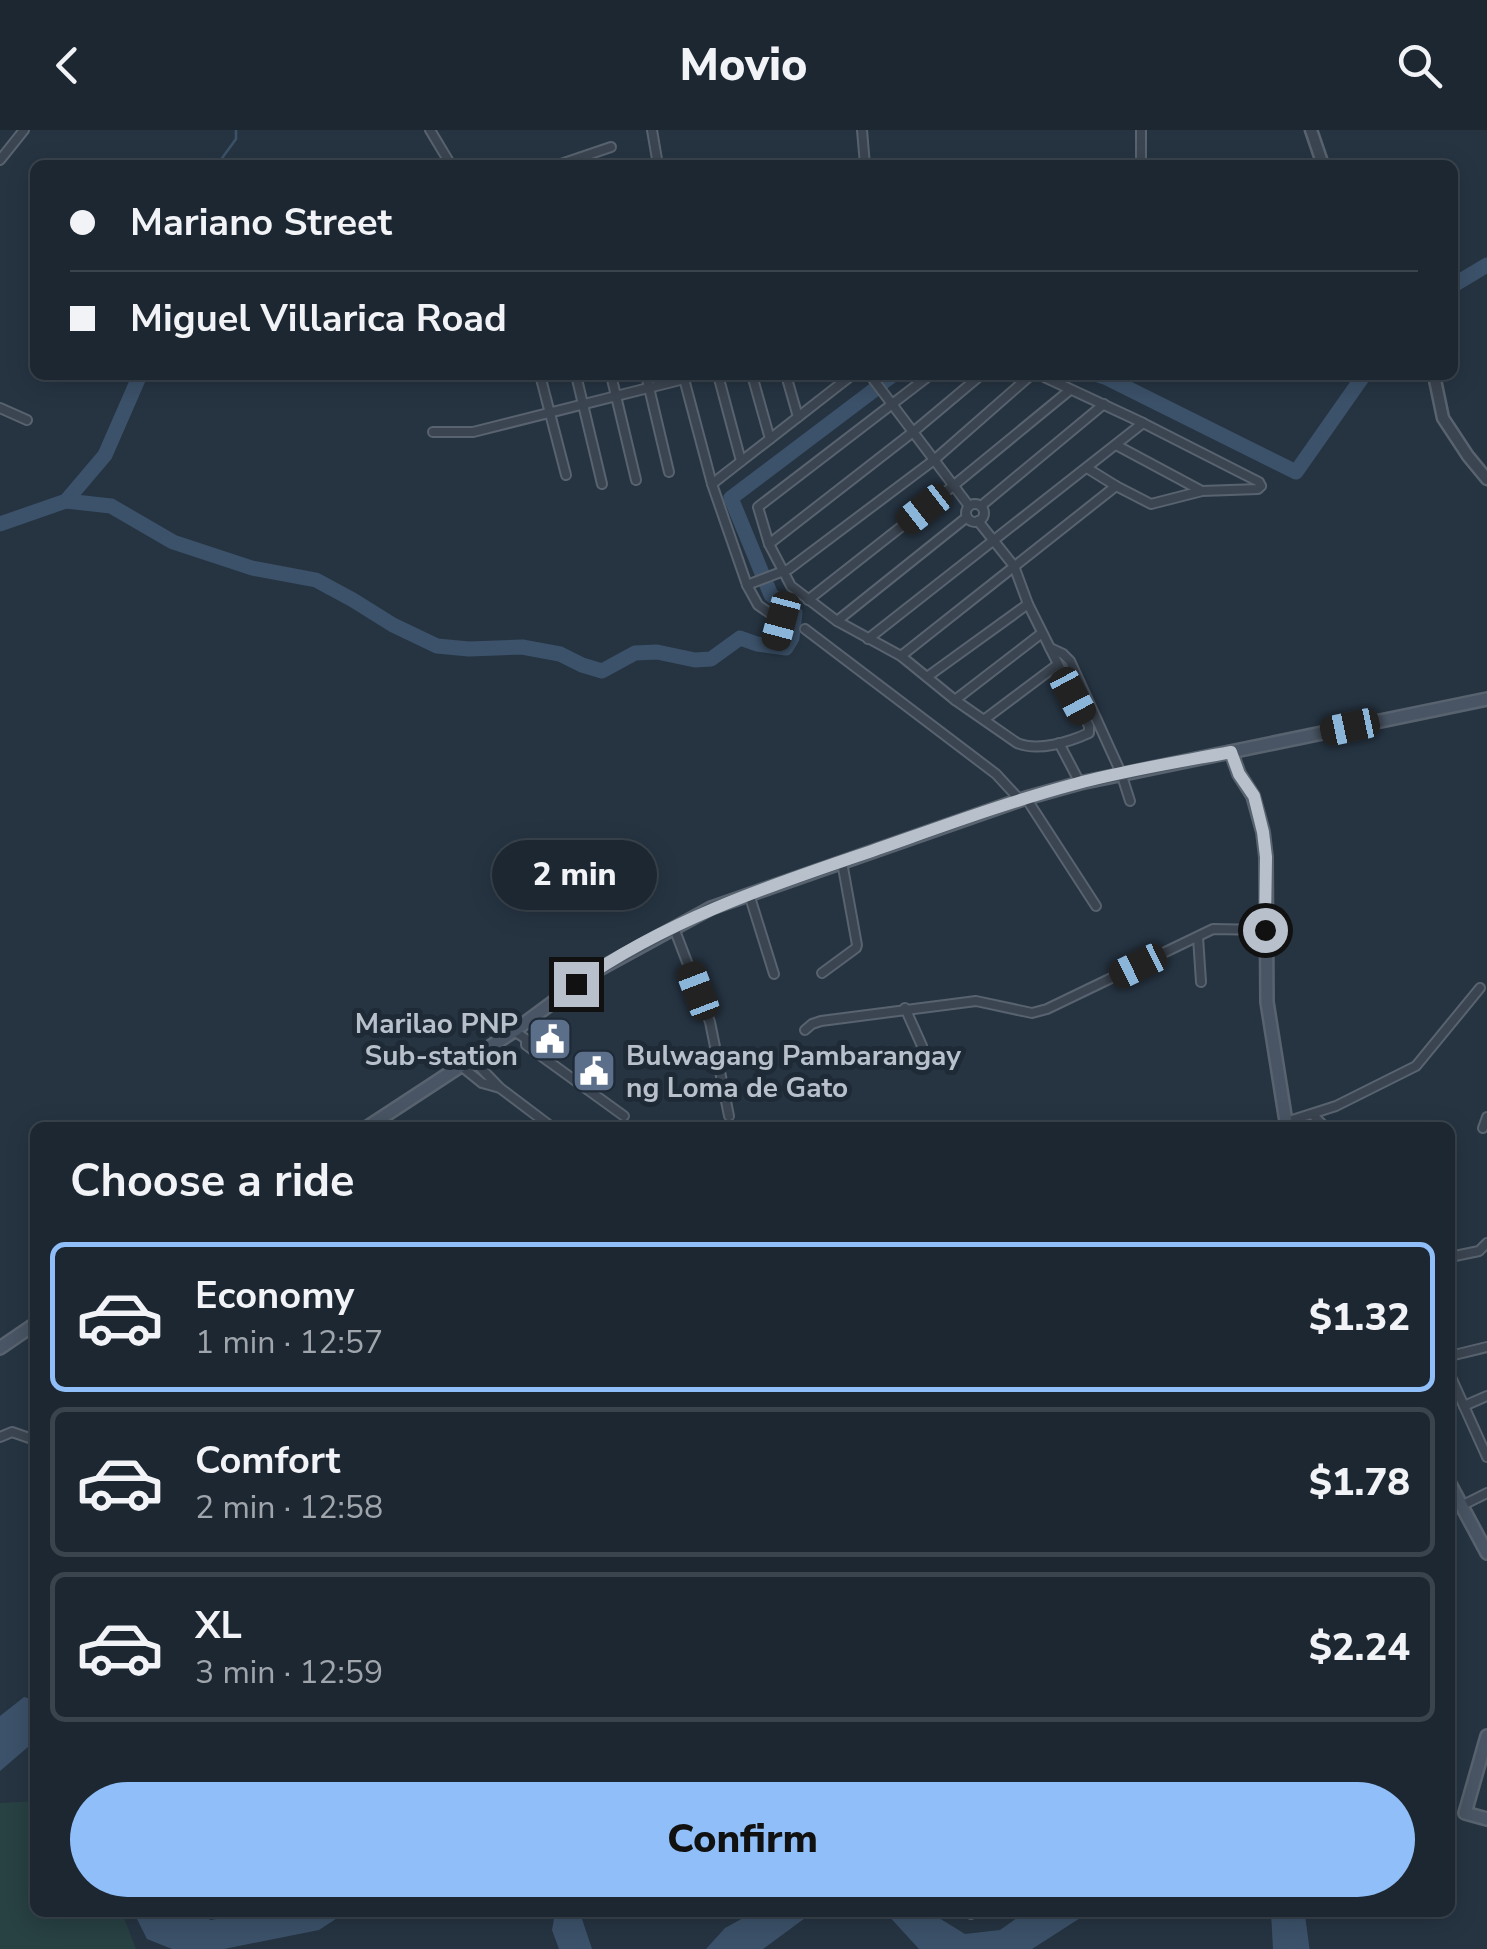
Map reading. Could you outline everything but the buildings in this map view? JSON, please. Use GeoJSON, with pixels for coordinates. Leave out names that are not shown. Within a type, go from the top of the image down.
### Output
{"type":"FeatureCollection","features":[{"type":"Feature","properties":{"kind":"main road"},"geometry":{"type":"LineString","coordinates":[[384,1122],[594,972],[712,908],[842,860],[1080,783],[1487,699]]}},
{"type":"Feature","properties":{"kind":"main road"},"geometry":{"type":"LineString","coordinates":[[1231,752],[1239,774],[1254,796],[1263,832],[1267,1002],[1286,1122]]}},
{"type":"Feature","properties":{"kind":"main road"},"geometry":{"type":"LineString","coordinates":[[0,1348],[30,1327]]}},
{"type":"Feature","properties":{"kind":"main road"},"geometry":{"type":"LineString","coordinates":[[1455,1493],[1487,1553]]}},
{"type":"Feature","properties":{"kind":"main road"},"geometry":{"type":"LineString","coordinates":[[1487,1736],[1466,1813],[1487,1819]]}},
{"type":"Feature","properties":{"kind":"street"},"geometry":{"type":"LineString","coordinates":[[0,160],[24,130]]}},
{"type":"Feature","properties":{"kind":"street"},"geometry":{"type":"LineString","coordinates":[[430,130],[448,160]]}},
{"type":"Feature","properties":{"kind":"street"},"geometry":{"type":"LineString","coordinates":[[652,130],[657,160]]}},
{"type":"Feature","properties":{"kind":"street"},"geometry":{"type":"LineString","coordinates":[[862,130],[865,160]]}},
{"type":"Feature","properties":{"kind":"street"},"geometry":{"type":"LineString","coordinates":[[1142,130],[1142,160]]}},
{"type":"Feature","properties":{"kind":"street"},"geometry":{"type":"LineString","coordinates":[[1312,130],[1321,160]]}},
{"type":"Feature","properties":{"kind":"street"},"geometry":{"type":"LineString","coordinates":[[573,160],[612,147]]}},
{"type":"Feature","properties":{"kind":"street"},"geometry":{"type":"LineString","coordinates":[[541,380],[566,475]]}},
{"type":"Feature","properties":{"kind":"street"},"geometry":{"type":"LineString","coordinates":[[577,380],[602,484]]}},
{"type":"Feature","properties":{"kind":"street"},"geometry":{"type":"LineString","coordinates":[[612,380],[636,480]]}},
{"type":"Feature","properties":{"kind":"street"},"geometry":{"type":"LineString","coordinates":[[647,380],[669,472]]}},
{"type":"Feature","properties":{"kind":"street"},"geometry":{"type":"LineString","coordinates":[[433,432],[473,432],[674,380]]}},
{"type":"Feature","properties":{"kind":"street"},"geometry":{"type":"LineString","coordinates":[[684,380],[712,484],[748,585],[758,606],[781,621],[776,642]]}},
{"type":"Feature","properties":{"kind":"street"},"geometry":{"type":"LineString","coordinates":[[719,380],[741,461]]}},
{"type":"Feature","properties":{"kind":"street"},"geometry":{"type":"LineString","coordinates":[[753,380],[770,439]]}},
{"type":"Feature","properties":{"kind":"street"},"geometry":{"type":"LineString","coordinates":[[787,380],[798,417]]}},
{"type":"Feature","properties":{"kind":"street"},"geometry":{"type":"LineString","coordinates":[[712,484],[846,380]]}},
{"type":"Feature","properties":{"kind":"street"},"geometry":{"type":"LineString","coordinates":[[873,380],[969,506]]}},
{"type":"Feature","properties":{"kind":"street"},"geometry":{"type":"LineString","coordinates":[[923,380],[758,507],[782,572],[808,600],[837,621],[901,656],[954,700],[1017,743],[1026,747],[1060,743],[1089,733],[1014,566],[978,522],[967,517],[969,506],[981,506]]}},
{"type":"Feature","properties":{"kind":"street"},"geometry":{"type":"LineString","coordinates":[[769,544],[914,432],[974,380]]}},
{"type":"Feature","properties":{"kind":"street"},"geometry":{"type":"LineString","coordinates":[[748,585],[789,569],[934,460],[1025,380]]}},
{"type":"Feature","properties":{"kind":"street"},"geometry":{"type":"LineString","coordinates":[[1050,380],[1143,422],[1261,486],[1202,492],[1151,504],[1087,468]]}},
{"type":"Feature","properties":{"kind":"street"},"geometry":{"type":"LineString","coordinates":[[1435,380],[1444,418],[1487,480]]}},
{"type":"Feature","properties":{"kind":"street"},"geometry":{"type":"LineString","coordinates":[[808,600],[1070,390]]}},
{"type":"Feature","properties":{"kind":"street"},"geometry":{"type":"LineString","coordinates":[[981,506],[1104,404]]}},
{"type":"Feature","properties":{"kind":"street"},"geometry":{"type":"LineString","coordinates":[[0,408],[27,420]]}},
{"type":"Feature","properties":{"kind":"street"},"geometry":{"type":"LineString","coordinates":[[868,639],[1143,422]]}},
{"type":"Feature","properties":{"kind":"street"},"geometry":{"type":"LineString","coordinates":[[1116,446],[1202,492]]}},
{"type":"Feature","properties":{"kind":"street"},"geometry":{"type":"LineString","coordinates":[[901,656],[1116,486]]}},
{"type":"Feature","properties":{"kind":"street"},"geometry":{"type":"LineString","coordinates":[[978,522],[984,515],[981,506]]}},
{"type":"Feature","properties":{"kind":"street"},"geometry":{"type":"LineString","coordinates":[[837,621],[967,517]]}},
{"type":"Feature","properties":{"kind":"street"},"geometry":{"type":"LineString","coordinates":[[927,677],[1028,604]]}},
{"type":"Feature","properties":{"kind":"street"},"geometry":{"type":"LineString","coordinates":[[805,628],[996,774],[1023,799],[1096,906]]}},
{"type":"Feature","properties":{"kind":"street"},"geometry":{"type":"LineString","coordinates":[[954,700],[1042,632]]}},
{"type":"Feature","properties":{"kind":"street"},"geometry":{"type":"LineString","coordinates":[[1050,648],[1070,661],[1130,801]]}},
{"type":"Feature","properties":{"kind":"street"},"geometry":{"type":"LineString","coordinates":[[985,720],[1057,665]]}},
{"type":"Feature","properties":{"kind":"street"},"geometry":{"type":"LineString","coordinates":[[1060,743],[1080,783]]}},
{"type":"Feature","properties":{"kind":"street"},"geometry":{"type":"LineString","coordinates":[[822,974],[857,944],[842,860]]}},
{"type":"Feature","properties":{"kind":"street"},"geometry":{"type":"LineString","coordinates":[[749,894],[774,974]]}},
{"type":"Feature","properties":{"kind":"street"},"geometry":{"type":"LineString","coordinates":[[674,928],[710,1022],[730,1116]]}},
{"type":"Feature","properties":{"kind":"street"},"geometry":{"type":"LineString","coordinates":[[805,1030],[822,1021],[976,1001],[1032,1013],[1047,1010],[1213,929],[1265,930]]}},
{"type":"Feature","properties":{"kind":"street"},"geometry":{"type":"LineString","coordinates":[[1198,937],[1201,982]]}},
{"type":"Feature","properties":{"kind":"street"},"geometry":{"type":"LineString","coordinates":[[1294,1122],[1416,1066],[1480,988]]}},
{"type":"Feature","properties":{"kind":"street"},"geometry":{"type":"LineString","coordinates":[[905,1008],[922,1046]]}},
{"type":"Feature","properties":{"kind":"street"},"geometry":{"type":"LineString","coordinates":[[514,1031],[526,1039],[526,1045],[624,1116]]}},
{"type":"Feature","properties":{"kind":"street"},"geometry":{"type":"LineString","coordinates":[[466,1062],[544,1122]]}},
{"type":"Feature","properties":{"kind":"street"},"geometry":{"type":"LineString","coordinates":[[1313,1115],[1320,1122]]}},
{"type":"Feature","properties":{"kind":"street"},"geometry":{"type":"LineString","coordinates":[[1483,1128],[1487,1116]]}},
{"type":"Feature","properties":{"kind":"street"},"geometry":{"type":"LineString","coordinates":[[1455,1256],[1479,1251],[1487,1242]]}},
{"type":"Feature","properties":{"kind":"street"},"geometry":{"type":"LineString","coordinates":[[1455,1355],[1487,1347]]}},
{"type":"Feature","properties":{"kind":"street"},"geometry":{"type":"LineString","coordinates":[[1455,1386],[1487,1457]]}},
{"type":"Feature","properties":{"kind":"street"},"geometry":{"type":"LineString","coordinates":[[1464,1406],[1487,1396]]}},
{"type":"Feature","properties":{"kind":"street"},"geometry":{"type":"LineString","coordinates":[[0,1436],[12,1432],[30,1438]]}},
{"type":"Feature","properties":{"kind":"street"},"geometry":{"type":"LineString","coordinates":[[1462,1506],[1487,1494]]}},
{"type":"Feature","properties":{"kind":"green space"},"geometry":{"type":"Polygon","coordinates":[[[30,1801],[30,1917],[124,1917],[136,1949],[0,1949],[0,1803],[30,1801]]]}},
{"type":"Feature","properties":{"kind":"water"},"geometry":{"type":"Polygon","coordinates":[[[24,1697],[30,1699],[30,1745],[0,1771],[0,1716],[24,1697]]]}},
{"type":"Feature","properties":{"kind":"water"},"geometry":{"type":"Polygon","coordinates":[[[136,1917],[339,1917],[319,1930],[224,1949],[172,1949],[147,1939],[136,1917]]]}},
{"type":"Feature","properties":{"kind":"water"},"geometry":{"type":"Polygon","coordinates":[[[554,1917],[581,1917],[592,1949],[559,1949],[552,1930],[554,1917]]]}},
{"type":"Feature","properties":{"kind":"water"},"geometry":{"type":"Polygon","coordinates":[[[745,1917],[807,1917],[763,1949],[706,1949],[725,1928],[745,1917]]]}},
{"type":"Feature","properties":{"kind":"water"},"geometry":{"type":"Polygon","coordinates":[[[890,1917],[937,1917],[965,1934],[1000,1930],[1018,1917],[1082,1917],[1032,1949],[919,1949],[890,1917]]]}},
{"type":"Feature","properties":{"kind":"water"},"geometry":{"type":"Polygon","coordinates":[[[1271,1917],[1300,1917],[1295,1949],[1273,1949],[1271,1917]]]}},
{"type":"Feature","properties":{"kind":"waterway"},"geometry":{"type":"LineString","coordinates":[[221,160],[236,139],[236,130]]}},
{"type":"Feature","properties":{"kind":"waterway"},"geometry":{"type":"LineString","coordinates":[[1458,282],[1487,265]]}},
{"type":"Feature","properties":{"kind":"waterway"},"geometry":{"type":"LineString","coordinates":[[0,524],[66,501],[105,455],[138,380]]}},
{"type":"Feature","properties":{"kind":"waterway"},"geometry":{"type":"LineString","coordinates":[[882,383],[886,380]]}},
{"type":"Feature","properties":{"kind":"waterway"},"geometry":{"type":"LineString","coordinates":[[1111,380],[1296,472],[1360,380]]}},
{"type":"Feature","properties":{"kind":"waterway"},"geometry":{"type":"LineString","coordinates":[[66,501],[111,506],[173,542],[252,568],[316,580],[437,646],[522,647],[560,654],[602,671],[635,653],[711,659],[740,638],[786,648],[792,638],[795,613],[771,595],[731,498],[874,390]]}},
{"type":"Feature","properties":{"kind":"waterway"},"geometry":{"type":"LineString","coordinates":[[1298,1917],[1302,1949]]}},
{"type":"Feature","properties":{"kind":"place","name":"Marilao PNP Sub-station"},"geometry":{"type":"Point","coordinates":[550,1039]}},
{"type":"Feature","properties":{"kind":"place","name":"Bulwagang Pambarangay ng Loma de Gato"},"geometry":{"type":"Point","coordinates":[594,1071]}},
{"type":"Feature","properties":{"kind":"route"},"geometry":{"type":"LineString","coordinates":[[576,984],[634,948],[712,908],[842,860],[1080,783],[1231,752],[1239,774],[1254,796],[1263,832],[1265,930]]}}]}
